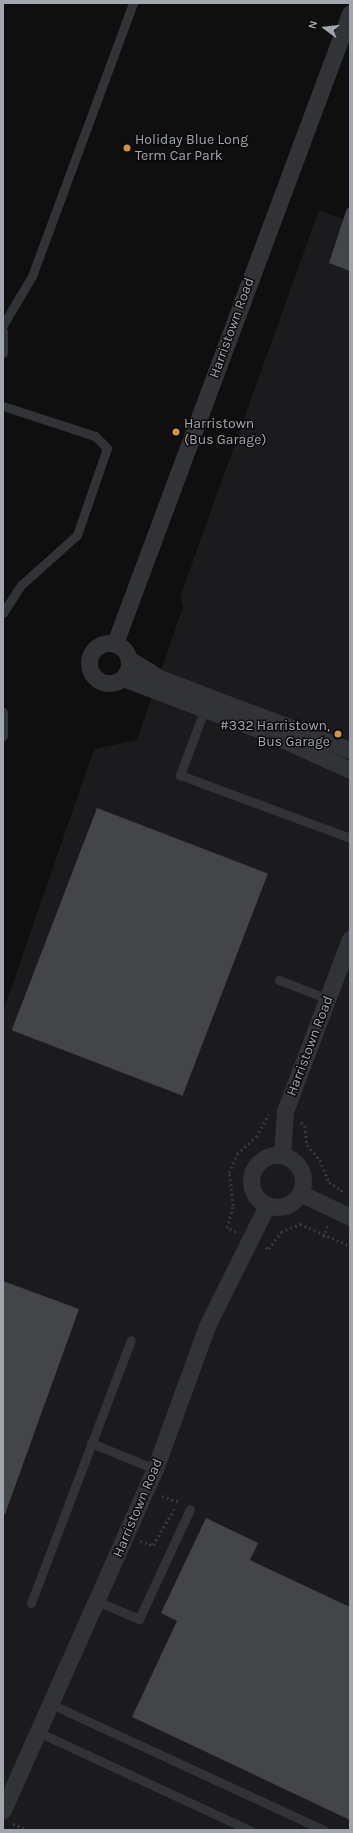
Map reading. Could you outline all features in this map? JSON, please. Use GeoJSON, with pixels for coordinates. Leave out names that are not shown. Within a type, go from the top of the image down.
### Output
{"type":"FeatureCollection","features":[{"type":"Feature","properties":{"kind":"street","name":"Harristown Road"},"geometry":{"type":"LineString","coordinates":[[115,643],[350,13]]}},
{"type":"Feature","properties":{"kind":"street"},"geometry":{"type":"LineString","coordinates":[[129,659],[123,678],[113,683],[101,681],[89,666],[96,648],[115,643],[124,649],[129,659],[159,678],[350,750]]}},
{"type":"Feature","properties":{"kind":"street"},"geometry":{"type":"LineString","coordinates":[[123,678],[205,708],[350,770]]}},
{"type":"Feature","properties":{"kind":"street","name":"Harristown Road"},"geometry":{"type":"LineString","coordinates":[[282,1155],[286,1111],[350,939]]}},
{"type":"Feature","properties":{"kind":"street"},"geometry":{"type":"LineString","coordinates":[[282,1155],[300,1168],[303,1184],[300,1193],[288,1205],[267,1205],[255,1194],[252,1176],[263,1160],[282,1155]]}},
{"type":"Feature","properties":{"kind":"street"},"geometry":{"type":"LineString","coordinates":[[300,1193],[350,1217]]}},
{"type":"Feature","properties":{"kind":"street","name":"Harristown Road"},"geometry":{"type":"LineString","coordinates":[[6,1816],[38,1732],[156,1469],[207,1326],[267,1205]]}},
{"type":"Feature","properties":{"kind":"lane"},"geometry":{"type":"LineString","coordinates":[[3,325],[32,276],[133,3]]}},
{"type":"Feature","properties":{"kind":"lane"},"geometry":{"type":"LineString","coordinates":[[3,331],[3,353]]}},
{"type":"Feature","properties":{"kind":"lane"},"geometry":{"type":"LineString","coordinates":[[3,406],[96,436],[107,448],[77,535],[21,585],[3,613]]}},
{"type":"Feature","properties":{"kind":"lane"},"geometry":{"type":"LineString","coordinates":[[205,708],[180,775],[350,838]]}},
{"type":"Feature","properties":{"kind":"lane"},"geometry":{"type":"LineString","coordinates":[[3,712],[3,736]]}},
{"type":"Feature","properties":{"kind":"lane"},"geometry":{"type":"LineString","coordinates":[[279,980],[328,999]]}},
{"type":"Feature","properties":{"kind":"lane"},"geometry":{"type":"LineString","coordinates":[[31,1603],[130,1340]]}},
{"type":"Feature","properties":{"kind":"lane"},"geometry":{"type":"LineString","coordinates":[[91,1443],[156,1469]]}},
{"type":"Feature","properties":{"kind":"lane"},"geometry":{"type":"LineString","coordinates":[[97,1601],[139,1619],[190,1509]]}},
{"type":"Feature","properties":{"kind":"lane"},"geometry":{"type":"LineString","coordinates":[[51,1704],[324,1830]]}},
{"type":"Feature","properties":{"kind":"lane"},"geometry":{"type":"LineString","coordinates":[[38,1732],[249,1830]]}},
{"type":"Feature","properties":{"kind":"path"},"geometry":{"type":"LineString","coordinates":[[235,1232],[227,1228],[233,1206],[229,1173],[237,1154],[256,1137],[266,1114],[270,1114]]}},
{"type":"Feature","properties":{"kind":"path"},"geometry":{"type":"LineString","coordinates":[[298,1122],[305,1126],[307,1145],[320,1160],[324,1176],[342,1190],[339,1198]]}},
{"type":"Feature","properties":{"kind":"path"},"geometry":{"type":"LineString","coordinates":[[262,1245],[269,1249],[281,1232],[300,1224],[313,1228],[323,1237],[350,1246]]}},
{"type":"Feature","properties":{"kind":"path"},"geometry":{"type":"LineString","coordinates":[[323,1237],[327,1226]]}},
{"type":"Feature","properties":{"kind":"path"},"geometry":{"type":"LineString","coordinates":[[126,1535],[153,1545],[178,1502],[173,1500]]}},
{"type":"Feature","properties":{"kind":"path"},"geometry":{"type":"LineString","coordinates":[[6,1816],[28,1830]]}},
{"type":"Feature","properties":{"kind":"shaded area"},"geometry":{"type":"Polygon","coordinates":[[[319,210],[350,222],[350,1830],[3,1830],[3,1012],[94,749],[137,740],[183,607],[180,597],[319,210]]]}},
{"type":"Feature","properties":{"kind":"building"},"geometry":{"type":"Polygon","coordinates":[[[347,208],[350,209],[350,271],[329,263],[347,208]]]}},
{"type":"Feature","properties":{"kind":"building"},"geometry":{"type":"Polygon","coordinates":[[[97,808],[268,874],[183,1096],[12,1030],[97,808]]]}},
{"type":"Feature","properties":{"kind":"building"},"geometry":{"type":"Polygon","coordinates":[[[3,1281],[79,1309],[5,1514],[3,1514],[3,1281]]]}},
{"type":"Feature","properties":{"kind":"building"},"geometry":{"type":"Polygon","coordinates":[[[206,1518],[258,1543],[250,1560],[350,1607],[350,1820],[132,1717],[177,1621],[161,1613],[206,1518]]]}},
{"type":"Feature","properties":{"kind":"place","name":"Holiday Blue Long Term Car Park"},"geometry":{"type":"Point","coordinates":[127,148]}},
{"type":"Feature","properties":{"kind":"place","name":"Harristown (Bus Garage)"},"geometry":{"type":"Point","coordinates":[176,432]}},
{"type":"Feature","properties":{"kind":"place","name":"#332 Harristown, Bus Garage"},"geometry":{"type":"Point","coordinates":[338,734]}}]}
